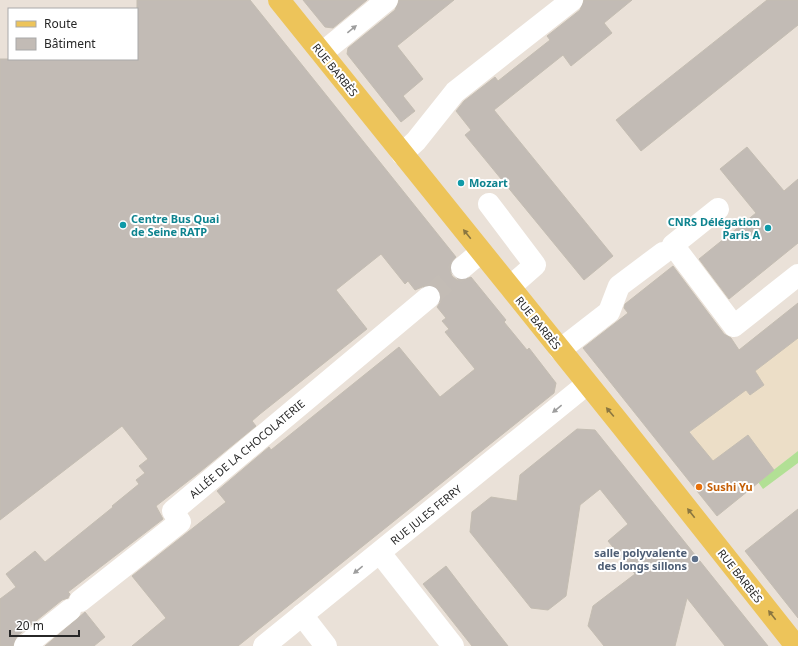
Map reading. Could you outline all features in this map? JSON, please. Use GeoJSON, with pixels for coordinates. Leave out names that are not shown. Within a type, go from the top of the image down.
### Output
{"type":"FeatureCollection","features":[{"type":"Feature","properties":{"kind":"main road","name":"RUE BARBÈS"},"geometry":{"type":"LineString","coordinates":[[279,0],[796,646]]}},
{"type":"Feature","properties":{"kind":"street"},"geometry":{"type":"LineString","coordinates":[[322,53],[388,0]]}},
{"type":"Feature","properties":{"kind":"street"},"geometry":{"type":"LineString","coordinates":[[402,154],[416,141],[455,92],[572,0]]}},
{"type":"Feature","properties":{"kind":"street"},"geometry":{"type":"LineString","coordinates":[[489,204],[535,265],[510,287]]}},
{"type":"Feature","properties":{"kind":"street"},"geometry":{"type":"LineString","coordinates":[[718,209],[673,245],[734,326],[798,275]]}},
{"type":"Feature","properties":{"kind":"street"},"geometry":{"type":"LineString","coordinates":[[462,268],[481,252]]}},
{"type":"Feature","properties":{"kind":"street"},"geometry":{"type":"LineString","coordinates":[[560,350],[609,312],[619,286],[663,253]]}},
{"type":"Feature","properties":{"kind":"street","name":"ALLÉE DE LA CHOCOLATERIE"},"geometry":{"type":"LineString","coordinates":[[24,646],[180,522],[173,511],[429,297]]}},
{"type":"Feature","properties":{"kind":"street","name":"RUE JULES FERRY"},"geometry":{"type":"LineString","coordinates":[[264,646],[587,384]]}},
{"type":"Feature","properties":{"kind":"street"},"geometry":{"type":"LineString","coordinates":[[380,553],[454,646]]}},
{"type":"Feature","properties":{"kind":"street"},"geometry":{"type":"LineString","coordinates":[[302,615],[326,646]]}},
{"type":"Feature","properties":{"kind":"shaded area"},"geometry":{"type":"Polygon","coordinates":[[[798,304],[798,451],[774,470],[712,462],[690,432],[709,417],[750,366],[739,350],[798,304]]]}},
{"type":"Feature","properties":{"kind":"green space"},"geometry":{"type":"Polygon","coordinates":[[[798,451],[798,463],[763,489],[758,482],[798,451]]]}},
{"type":"Feature","properties":{"kind":"building"},"geometry":{"type":"Polygon","coordinates":[[[137,0],[250,0],[456,257],[450,264],[452,276],[457,280],[464,280],[471,277],[506,320],[504,322],[527,350],[529,348],[556,383],[554,393],[238,646],[132,646],[166,618],[132,576],[226,502],[217,491],[269,447],[271,450],[399,347],[440,397],[475,369],[445,332],[449,329],[442,321],[446,318],[437,307],[441,301],[439,289],[434,285],[427,285],[415,290],[408,281],[405,284],[381,254],[336,290],[367,329],[260,414],[252,421],[256,426],[156,506],[163,519],[68,592],[70,594],[68,598],[62,600],[17,636],[13,646],[0,646],[0,599],[16,587],[6,574],[35,551],[45,562],[113,507],[112,506],[139,484],[136,480],[145,473],[139,466],[148,459],[122,426],[0,520],[0,59],[138,60],[137,0]]]}},
{"type":"Feature","properties":{"kind":"building"},"geometry":{"type":"Polygon","coordinates":[[[303,0],[367,0],[333,28],[325,27],[303,0]]]}},
{"type":"Feature","properties":{"kind":"building"},"geometry":{"type":"Polygon","coordinates":[[[399,0],[454,0],[397,46],[423,79],[403,96],[415,111],[401,122],[347,54],[348,48],[395,10],[399,0]]]}},
{"type":"Feature","properties":{"kind":"building"},"geometry":{"type":"Polygon","coordinates":[[[584,0],[632,0],[604,23],[612,33],[571,66],[563,55],[494,110],[613,256],[584,280],[465,135],[471,130],[456,111],[464,101],[495,77],[498,81],[550,40],[547,36],[580,10],[584,0]]]}},
{"type":"Feature","properties":{"kind":"building"},"geometry":{"type":"Polygon","coordinates":[[[767,0],[798,0],[798,25],[641,151],[616,120],[767,0]]]}},
{"type":"Feature","properties":{"kind":"building","name":"CNRS Délégation Paris A"},"geometry":{"type":"Polygon","coordinates":[[[747,147],[784,191],[798,179],[798,243],[729,299],[699,259],[756,213],[720,169],[747,147]]]}},
{"type":"Feature","properties":{"kind":"building"},"geometry":{"type":"Polygon","coordinates":[[[673,266],[724,334],[731,338],[739,350],[798,303],[798,338],[755,371],[764,385],[750,395],[746,390],[689,432],[713,461],[748,435],[774,470],[717,516],[583,348],[628,313],[624,308],[625,304],[673,266]]]}},
{"type":"Feature","properties":{"kind":"building"},"geometry":{"type":"Polygon","coordinates":[[[577,429],[595,430],[768,646],[725,646],[687,598],[675,646],[604,646],[588,626],[593,606],[635,574],[608,541],[628,524],[600,489],[580,505],[566,596],[548,610],[531,608],[470,532],[472,512],[491,497],[517,501],[520,475],[577,429]]]}},
{"type":"Feature","properties":{"kind":"building"},"geometry":{"type":"Polygon","coordinates":[[[798,509],[798,618],[745,551],[798,509]]]}},
{"type":"Feature","properties":{"kind":"building"},"geometry":{"type":"Polygon","coordinates":[[[446,566],[508,646],[472,646],[423,584],[446,566]]]}},
{"type":"Feature","properties":{"kind":"building"},"geometry":{"type":"Polygon","coordinates":[[[85,612],[105,637],[94,646],[45,646],[85,612]]]}},
{"type":"Feature","properties":{"kind":"tunnel"},"geometry":{"type":"LineString","coordinates":[[429,297],[462,268]]}},
{"type":"Feature","properties":{"kind":"place","name":"Mozart"},"geometry":{"type":"Point","coordinates":[461,183]}},
{"type":"Feature","properties":{"kind":"place","name":"Centre Bus Quai de Seine RATP"},"geometry":{"type":"Point","coordinates":[123,225]}},
{"type":"Feature","properties":{"kind":"place","name":"CNRS Délégation Paris A"},"geometry":{"type":"Point","coordinates":[768,228]}},
{"type":"Feature","properties":{"kind":"place","name":"Sushi Yu"},"geometry":{"type":"Point","coordinates":[699,487]}},
{"type":"Feature","properties":{"kind":"place","name":"salle polyvalente des longs sillons"},"geometry":{"type":"Point","coordinates":[695,559]}}]}
